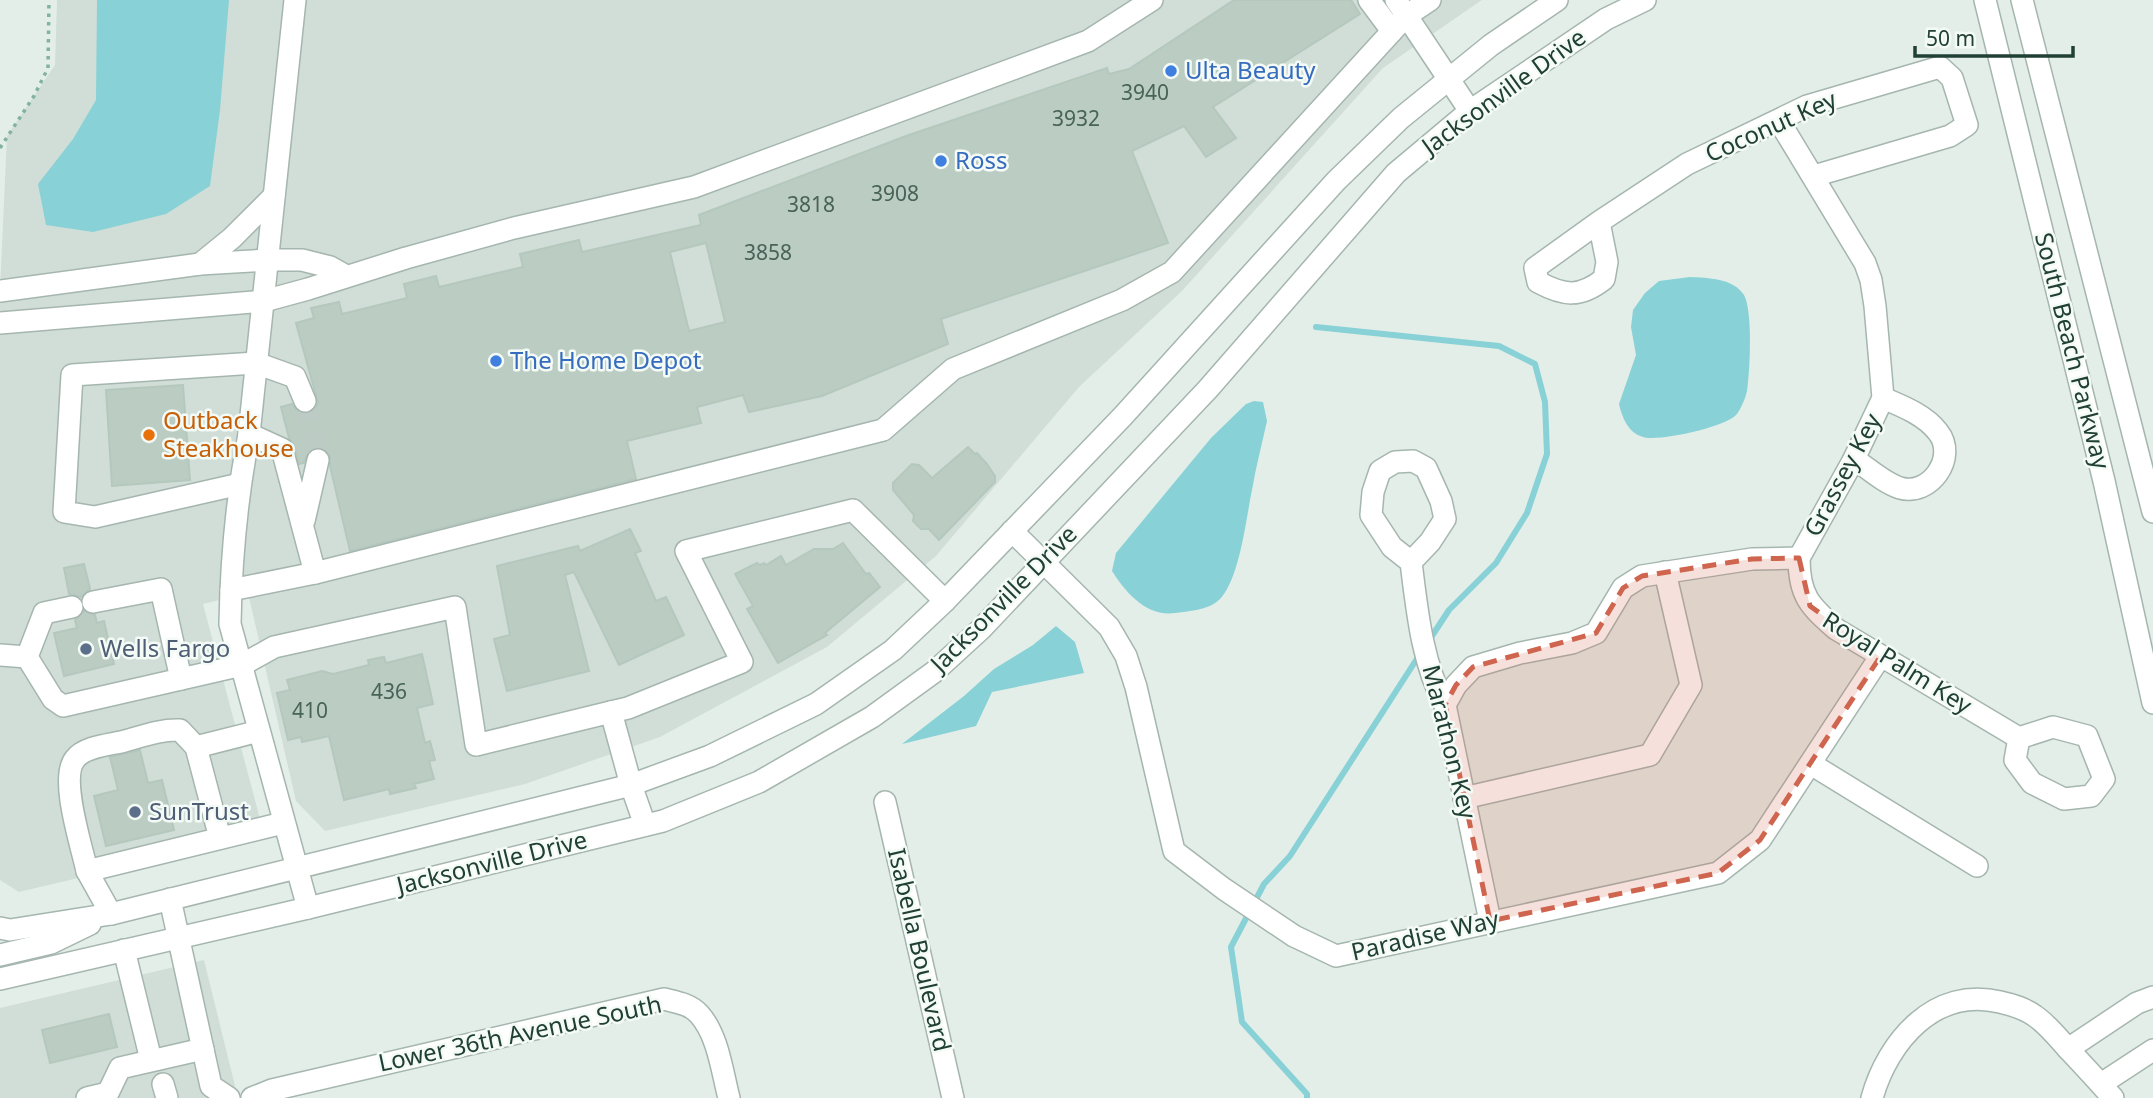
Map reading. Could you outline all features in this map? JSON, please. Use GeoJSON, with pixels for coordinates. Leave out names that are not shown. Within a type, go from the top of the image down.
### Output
{"type":"FeatureCollection","features":[{"type":"Feature","properties":{"kind":"street"},"geometry":{"type":"LineString","coordinates":[[295,0],[269,260],[249,434],[240,484],[230,624],[308,908]]}},
{"type":"Feature","properties":{"kind":"street"},"geometry":{"type":"LineString","coordinates":[[0,323],[264,301],[514,228],[694,187],[1088,41],[1152,0]]}},
{"type":"Feature","properties":{"kind":"street"},"geometry":{"type":"LineString","coordinates":[[1368,0],[1398,16],[1470,111]]}},
{"type":"Feature","properties":{"kind":"street"},"geometry":{"type":"LineString","coordinates":[[231,590],[314,573],[883,430],[953,369],[1122,300],[1172,272],[1398,16],[1430,0]]}},
{"type":"Feature","properties":{"kind":"street","name":"Jacksonville Drive"},"geometry":{"type":"LineString","coordinates":[[0,928],[10,930],[111,914],[631,785],[710,756],[816,704],[893,650],[945,601],[1168,367],[1336,181],[1401,118],[1447,79],[1557,0]]}},
{"type":"Feature","properties":{"kind":"street","name":"Jacksonville Drive"},"geometry":{"type":"LineString","coordinates":[[0,979],[308,908],[663,821],[760,782],[872,717],[944,663],[981,629],[1208,389],[1396,173],[1470,111],[1606,19],[1645,0]]}},
{"type":"Feature","properties":{"kind":"street","name":"South Beach Parkway"},"geometry":{"type":"LineString","coordinates":[[1985,0],[2104,481],[2153,703]]}},
{"type":"Feature","properties":{"kind":"street","name":"South Beach Parkway"},"geometry":{"type":"LineString","coordinates":[[2022,0],[2153,512]]}},
{"type":"Feature","properties":{"kind":"street","name":"Coconut Key"},"geometry":{"type":"LineString","coordinates":[[1599,222],[1688,164],[1807,106],[1940,67],[1952,78],[1967,125],[1950,136],[1814,176]]}},
{"type":"Feature","properties":{"kind":"street","name":"Grassey Key"},"geometry":{"type":"LineString","coordinates":[[1779,121],[1865,263],[1871,280],[1883,398],[1854,458],[1799,558]]}},
{"type":"Feature","properties":{"kind":"street"},"geometry":{"type":"LineString","coordinates":[[200,264],[232,238],[274,196]]}},
{"type":"Feature","properties":{"kind":"street"},"geometry":{"type":"LineString","coordinates":[[0,291],[200,264],[269,260],[302,260],[330,267],[346,276]]}},
{"type":"Feature","properties":{"kind":"street"},"geometry":{"type":"LineString","coordinates":[[240,484],[95,517],[64,512],[72,375],[256,363],[295,377],[305,401]]}},
{"type":"Feature","properties":{"kind":"street"},"geometry":{"type":"LineString","coordinates":[[1854,458],[1899,488],[1913,490],[1929,485],[1943,462],[1945,450],[1939,433],[1910,409],[1883,398]]}},
{"type":"Feature","properties":{"kind":"street"},"geometry":{"type":"LineString","coordinates":[[249,434],[282,449],[314,573]]}},
{"type":"Feature","properties":{"kind":"street"},"geometry":{"type":"LineString","coordinates":[[302,527],[318,460]]}},
{"type":"Feature","properties":{"kind":"street"},"geometry":{"type":"LineString","coordinates":[[1395,461],[1413,461],[1426,468],[1441,500],[1445,519],[1430,542],[1411,562],[1392,547],[1371,515],[1373,492],[1380,471],[1395,461]]}},
{"type":"Feature","properties":{"kind":"street"},"geometry":{"type":"LineString","coordinates":[[27,657],[53,699],[63,706],[242,665],[274,647],[455,607],[476,745],[628,708],[742,662],[686,551],[853,510],[945,601]]}},
{"type":"Feature","properties":{"kind":"street","name":"Paradise Way"},"geometry":{"type":"LineString","coordinates":[[1012,531],[1109,627],[1126,656],[1136,687],[1174,851],[1224,889],[1294,936],[1336,956],[1718,873],[1760,840],[1880,657]]}},
{"type":"Feature","properties":{"kind":"street"},"geometry":{"type":"LineString","coordinates":[[1440,697],[1457,685],[1473,667],[1520,653],[1572,643],[1596,633],[1623,587],[1642,576],[1752,559],[1799,558]]}},
{"type":"Feature","properties":{"kind":"street","name":"Royal Palm Key"},"geometry":{"type":"LineString","coordinates":[[1799,558],[1799,571],[1810,606],[1836,629],[2019,738]]}},
{"type":"Feature","properties":{"kind":"street","name":"Marathon Key"},"geometry":{"type":"LineString","coordinates":[[1411,562],[1418,618],[1440,697],[1490,921]]}},
{"type":"Feature","properties":{"kind":"street"},"geometry":{"type":"LineString","coordinates":[[1464,799],[1650,755],[1691,685],[1665,572]]}},
{"type":"Feature","properties":{"kind":"street"},"geometry":{"type":"LineString","coordinates":[[27,657],[44,613],[161,589],[181,679]]}},
{"type":"Feature","properties":{"kind":"street"},"geometry":{"type":"LineString","coordinates":[[0,655],[27,657]]}},
{"type":"Feature","properties":{"kind":"street"},"geometry":{"type":"LineString","coordinates":[[611,712],[645,825]]}},
{"type":"Feature","properties":{"kind":"street"},"geometry":{"type":"LineString","coordinates":[[111,914],[88,871],[70,793],[74,760],[83,752],[164,731],[180,730],[195,747],[220,838]]}},
{"type":"Feature","properties":{"kind":"street"},"geometry":{"type":"LineString","coordinates":[[195,747],[259,731]]}},
{"type":"Feature","properties":{"kind":"street"},"geometry":{"type":"LineString","coordinates":[[1811,764],[1977,866]]}},
{"type":"Feature","properties":{"kind":"street","name":"Isabella Boulevard"},"geometry":{"type":"LineString","coordinates":[[885,802],[953,1098]]}},
{"type":"Feature","properties":{"kind":"street"},"geometry":{"type":"LineString","coordinates":[[88,871],[283,823]]}},
{"type":"Feature","properties":{"kind":"street"},"geometry":{"type":"LineString","coordinates":[[170,899],[211,1086],[229,1098]]}},
{"type":"Feature","properties":{"kind":"street","name":"Jacksonville Drive"},"geometry":{"type":"LineString","coordinates":[[0,955],[51,943],[111,914]]}},
{"type":"Feature","properties":{"kind":"street"},"geometry":{"type":"LineString","coordinates":[[124,950],[151,1060]]}},
{"type":"Feature","properties":{"kind":"street"},"geometry":{"type":"LineString","coordinates":[[2068,1049],[2137,1003],[2153,997]]}},
{"type":"Feature","properties":{"kind":"street","name":"Lower 36th Avenue South"},"geometry":{"type":"LineString","coordinates":[[252,1098],[272,1090],[664,999],[683,1003],[698,1013],[711,1031],[729,1098]]}},
{"type":"Feature","properties":{"kind":"street"},"geometry":{"type":"LineString","coordinates":[[1872,1098],[1885,1062],[1909,1030],[1942,1006],[1968,999],[1988,999],[2018,1006],[2036,1016],[2107,1091],[2153,1051]]}},
{"type":"Feature","properties":{"kind":"street"},"geometry":{"type":"LineString","coordinates":[[87,1098],[108,1093],[120,1068],[203,1049]]}},
{"type":"Feature","properties":{"kind":"path"},"geometry":{"type":"LineString","coordinates":[[0,148],[34,96],[48,68],[50,0]]}},
{"type":"Feature","properties":{"kind":"highlighted area"},"geometry":{"type":"Polygon","coordinates":[[[1799,558],[1810,606],[1880,657],[1760,840],[1718,873],[1490,921],[1445,705],[1456,685],[1473,667],[1596,633],[1623,588],[1642,576],[1752,559],[1799,558]]]}},
{"type":"Feature","properties":{"kind":"shaded area"},"geometry":{"type":"Polygon","coordinates":[[[57,0],[1482,0],[1383,68],[1182,291],[1079,387],[936,556],[827,647],[660,737],[525,784],[325,831],[296,801],[248,593],[203,604],[264,834],[19,892],[0,880],[0,290],[7,136],[55,65],[57,0]]]}},
{"type":"Feature","properties":{"kind":"shaded area"},"geometry":{"type":"Polygon","coordinates":[[[204,960],[238,1098],[0,1098],[0,1008],[204,960]]]}},
{"type":"Feature","properties":{"kind":"water"},"geometry":{"type":"Polygon","coordinates":[[[97,0],[229,0],[220,110],[210,186],[166,214],[93,232],[46,225],[38,184],[73,139],[96,100],[97,0]]]}},
{"type":"Feature","properties":{"kind":"water"},"geometry":{"type":"Polygon","coordinates":[[[1690,277],[1727,282],[1744,295],[1750,327],[1746,394],[1736,415],[1729,420],[1706,429],[1676,435],[1643,437],[1630,428],[1619,404],[1636,355],[1631,327],[1633,310],[1645,293],[1659,281],[1690,277]]]}},
{"type":"Feature","properties":{"kind":"water"},"geometry":{"type":"Polygon","coordinates":[[[1263,402],[1267,421],[1241,547],[1228,588],[1216,602],[1200,609],[1165,613],[1146,607],[1131,595],[1112,571],[1116,553],[1211,438],[1246,404],[1263,402]]]}},
{"type":"Feature","properties":{"kind":"water"},"geometry":{"type":"Polygon","coordinates":[[[1056,626],[1075,642],[1084,673],[992,692],[976,726],[902,744],[994,669],[1033,645],[1056,626]]]}},
{"type":"Feature","properties":{"kind":"building"},"geometry":{"type":"Polygon","coordinates":[[[1234,0],[1351,0],[1360,14],[1213,107],[1236,138],[1206,157],[1184,126],[1132,151],[1168,243],[941,319],[948,344],[822,396],[749,412],[743,395],[697,407],[701,423],[627,441],[636,479],[350,551],[330,456],[322,447],[315,447],[308,452],[304,463],[299,464],[281,407],[292,404],[297,411],[304,414],[311,413],[318,403],[296,323],[314,318],[311,308],[339,302],[342,314],[407,298],[404,284],[436,276],[439,287],[523,267],[520,254],[579,240],[582,252],[701,225],[699,215],[906,136],[1107,68],[1109,74],[1129,69],[1234,0]],[[706,243],[670,252],[689,331],[725,322],[706,243]]]}},
{"type":"Feature","properties":{"kind":"building"},"geometry":{"type":"Polygon","coordinates":[[[183,385],[190,480],[112,486],[106,390],[183,385]]]}},
{"type":"Feature","properties":{"kind":"building"},"geometry":{"type":"Polygon","coordinates":[[[968,447],[987,464],[995,476],[995,482],[939,540],[929,529],[921,529],[913,521],[914,515],[893,490],[893,483],[912,464],[919,465],[932,478],[968,447]]]}},
{"type":"Feature","properties":{"kind":"building"},"geometry":{"type":"Polygon","coordinates":[[[630,529],[641,551],[635,553],[656,601],[666,597],[684,635],[619,665],[574,572],[565,575],[589,671],[507,691],[494,639],[510,635],[497,566],[578,546],[580,551],[630,529]]]}},
{"type":"Feature","properties":{"kind":"building"},"geometry":{"type":"Polygon","coordinates":[[[843,543],[866,574],[869,573],[880,587],[825,633],[827,635],[778,663],[747,609],[753,606],[735,574],[757,563],[766,565],[781,556],[786,565],[814,549],[833,549],[843,543]]]}},
{"type":"Feature","properties":{"kind":"building"},"geometry":{"type":"Polygon","coordinates":[[[84,564],[90,589],[81,597],[69,594],[64,568],[84,564]]]}},
{"type":"Feature","properties":{"kind":"building"},"geometry":{"type":"Polygon","coordinates":[[[84,611],[95,615],[97,623],[104,621],[114,664],[64,676],[54,633],[77,628],[75,620],[84,611]]]}},
{"type":"Feature","properties":{"kind":"building"},"geometry":{"type":"Polygon","coordinates":[[[422,654],[433,704],[417,708],[425,743],[430,741],[435,760],[429,761],[434,779],[414,784],[416,788],[390,794],[389,789],[344,800],[329,736],[302,742],[301,737],[288,740],[277,693],[290,690],[287,680],[322,671],[333,674],[369,665],[368,660],[384,657],[386,663],[422,654]]]}},
{"type":"Feature","properties":{"kind":"building"},"geometry":{"type":"Polygon","coordinates":[[[140,750],[148,783],[162,780],[174,830],[106,846],[94,796],[118,790],[110,757],[140,750]]]}},
{"type":"Feature","properties":{"kind":"building"},"geometry":{"type":"Polygon","coordinates":[[[109,1014],[117,1047],[50,1063],[42,1030],[109,1014]]]}},
{"type":"Feature","properties":{"kind":"waterway"},"geometry":{"type":"LineString","coordinates":[[1316,327],[1499,346],[1535,364],[1545,402],[1547,454],[1527,513],[1496,563],[1449,610],[1428,642]]}},
{"type":"Feature","properties":{"kind":"waterway"},"geometry":{"type":"LineString","coordinates":[[1307,1098],[1307,1094],[1242,1022],[1231,947],[1264,884],[1290,856],[1420,654]]}},
{"type":"Feature","properties":{"kind":"tunnel"},"geometry":{"type":"LineString","coordinates":[[305,401],[318,460]]}},
{"type":"Feature","properties":{"kind":"place","name":"Ulta Beauty"},"geometry":{"type":"Point","coordinates":[1171,71]}},
{"type":"Feature","properties":{"kind":"place","name":"Ross"},"geometry":{"type":"Point","coordinates":[941,161]}},
{"type":"Feature","properties":{"kind":"place","name":"The Home Depot"},"geometry":{"type":"Point","coordinates":[496,361]}},
{"type":"Feature","properties":{"kind":"place","name":"Outback Steakhouse"},"geometry":{"type":"Point","coordinates":[149,435]}},
{"type":"Feature","properties":{"kind":"place","name":"Wells Fargo"},"geometry":{"type":"Point","coordinates":[86,649]}},
{"type":"Feature","properties":{"kind":"place","name":"SunTrust"},"geometry":{"type":"Point","coordinates":[135,812]}}]}
